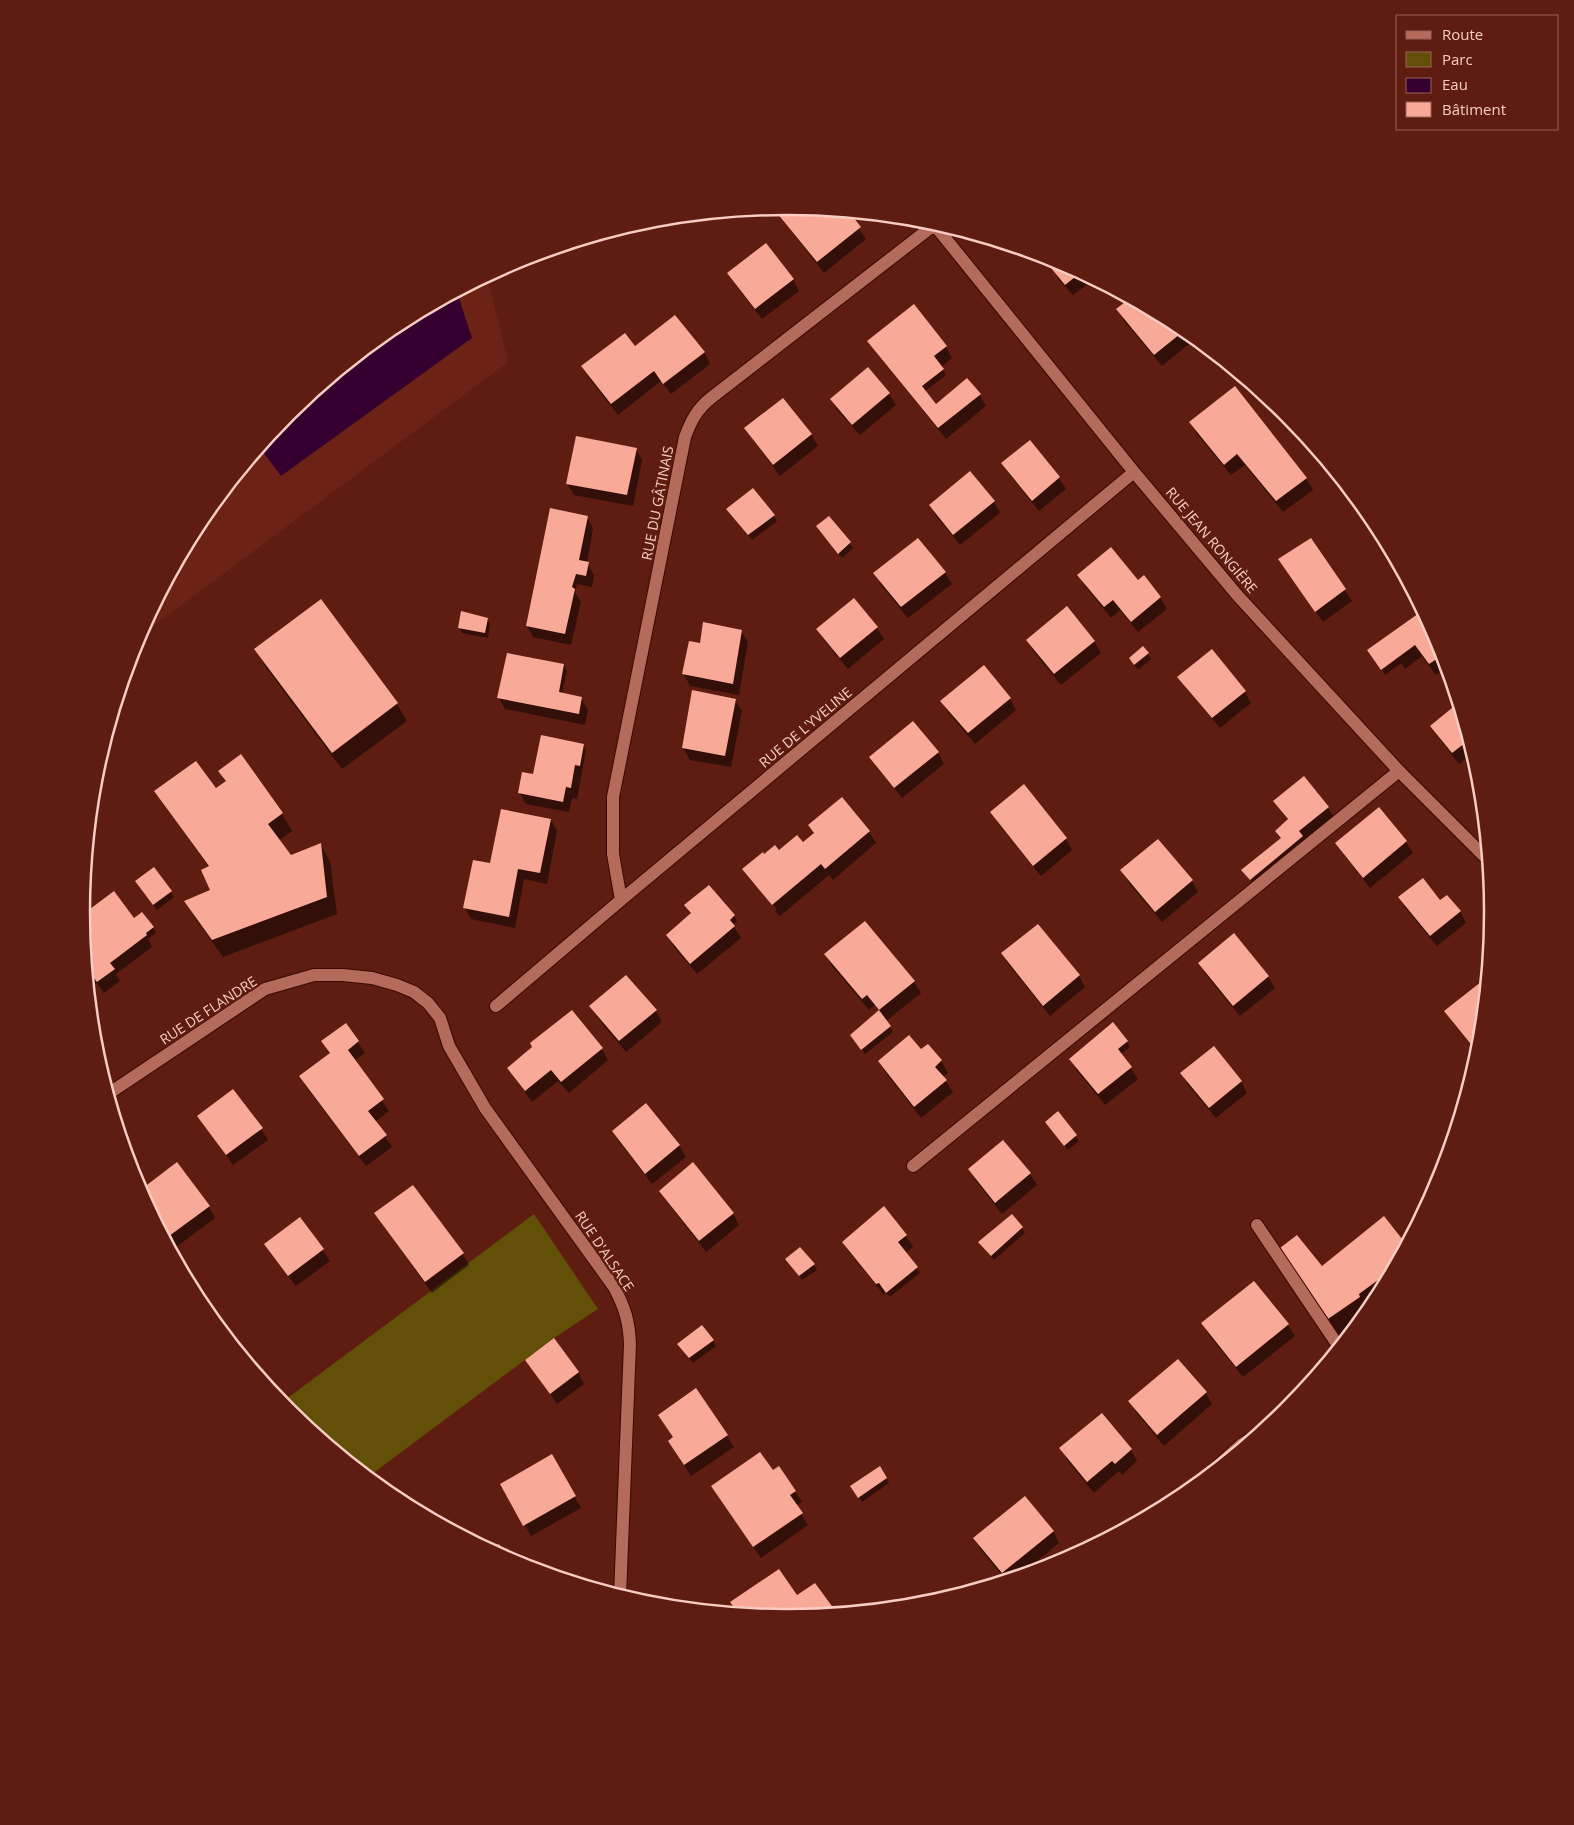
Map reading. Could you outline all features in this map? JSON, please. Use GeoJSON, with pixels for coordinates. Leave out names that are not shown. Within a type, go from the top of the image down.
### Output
{"type":"FeatureCollection","features":[{"type":"Feature","properties":{"kind":"street","name":"RUE DU GÂTINAIS"},"geometry":{"type":"LineString","coordinates":[[622,900],[613,854],[613,797],[685,438],[691,421],[699,408],[711,398],[927,230]]}},
{"type":"Feature","properties":{"kind":"street","name":"RUE JEAN RONGIÈRE"},"geometry":{"type":"LineString","coordinates":[[941,233],[1134,472],[1238,596],[1399,771],[1482,854]]}},
{"type":"Feature","properties":{"kind":"street","name":"RUE DE L'YVELINE"},"geometry":{"type":"LineString","coordinates":[[496,1006],[1134,472]]}},
{"type":"Feature","properties":{"kind":"street"},"geometry":{"type":"LineString","coordinates":[[913,1166],[1399,771]]}},
{"type":"Feature","properties":{"kind":"street","name":"RUE DE FLANDRE"},"geometry":{"type":"LineString","coordinates":[[113,1090],[265,989],[314,975],[343,974],[372,978],[397,984],[414,992],[428,1003],[440,1018],[449,1046]]}},
{"type":"Feature","properties":{"kind":"street","name":"RUE D'ALSACE"},"geometry":{"type":"LineString","coordinates":[[449,1046],[485,1108],[614,1287],[624,1306],[629,1324],[630,1344],[620,1589]]}},
{"type":"Feature","properties":{"kind":"street"},"geometry":{"type":"LineString","coordinates":[[1256,1225],[1336,1342]]}},
{"type":"Feature","properties":{"kind":"shaded area"},"geometry":{"type":"Polygon","coordinates":[[[488,283],[508,362],[151,627],[183,564],[207,525],[234,488],[294,420],[327,388],[363,360],[400,333],[439,309],[488,283]]]}},
{"type":"Feature","properties":{"kind":"green space"},"geometry":{"type":"Polygon","coordinates":[[[534,1214],[598,1309],[554,1338],[374,1473],[327,1437],[288,1398],[534,1214]]]}},
{"type":"Feature","properties":{"kind":"water"},"geometry":{"type":"Polygon","coordinates":[[[459,298],[472,338],[281,476],[263,453],[294,420],[327,388],[363,360],[400,333],[459,298]]]}},
{"type":"Feature","properties":{"kind":"building"},"geometry":{"type":"Polygon","coordinates":[[[779,215],[855,219],[861,227],[817,262],[779,215]]]}},
{"type":"Feature","properties":{"kind":"building"},"geometry":{"type":"Polygon","coordinates":[[[766,243],[794,279],[755,309],[727,273],[766,243]]]}},
{"type":"Feature","properties":{"kind":"building"},"geometry":{"type":"Polygon","coordinates":[[[1051,268],[1054,269],[1074,278],[1065,285],[1051,268]]]}},
{"type":"Feature","properties":{"kind":"building"},"geometry":{"type":"Polygon","coordinates":[[[1124,303],[1178,336],[1154,355],[1116,309],[1124,303]]]}},
{"type":"Feature","properties":{"kind":"building"},"geometry":{"type":"Polygon","coordinates":[[[914,304],[947,346],[934,356],[944,369],[922,386],[936,404],[967,378],[981,394],[938,428],[867,341],[914,304]]]}},
{"type":"Feature","properties":{"kind":"building"},"geometry":{"type":"Polygon","coordinates":[[[675,315],[705,352],[663,384],[654,371],[611,404],[581,366],[625,333],[635,346],[675,315]]]}},
{"type":"Feature","properties":{"kind":"building"},"geometry":{"type":"Polygon","coordinates":[[[868,367],[890,393],[852,425],[830,399],[868,367]]]}},
{"type":"Feature","properties":{"kind":"building"},"geometry":{"type":"Polygon","coordinates":[[[1235,386],[1307,478],[1276,501],[1237,454],[1224,465],[1189,422],[1235,386]]]}},
{"type":"Feature","properties":{"kind":"building"},"geometry":{"type":"Polygon","coordinates":[[[783,398],[812,434],[773,465],[744,428],[783,398]]]}},
{"type":"Feature","properties":{"kind":"building"},"geometry":{"type":"Polygon","coordinates":[[[576,436],[637,448],[627,495],[566,484],[576,436]]]}},
{"type":"Feature","properties":{"kind":"building"},"geometry":{"type":"Polygon","coordinates":[[[1030,440],[1060,477],[1032,501],[1001,463],[1030,440]]]}},
{"type":"Feature","properties":{"kind":"building"},"geometry":{"type":"Polygon","coordinates":[[[970,471],[995,501],[953,535],[929,505],[970,471]]]}},
{"type":"Feature","properties":{"kind":"building"},"geometry":{"type":"Polygon","coordinates":[[[753,488],[775,515],[748,535],[726,509],[753,488]]]}},
{"type":"Feature","properties":{"kind":"building"},"geometry":{"type":"Polygon","coordinates":[[[550,508],[588,516],[579,560],[589,562],[586,576],[576,574],[572,587],[575,589],[565,634],[526,626],[550,508]]]}},
{"type":"Feature","properties":{"kind":"building"},"geometry":{"type":"Polygon","coordinates":[[[829,516],[851,542],[838,554],[816,526],[829,516]]]}},
{"type":"Feature","properties":{"kind":"building"},"geometry":{"type":"Polygon","coordinates":[[[918,538],[946,572],[901,607],[873,573],[918,538]]]}},
{"type":"Feature","properties":{"kind":"building"},"geometry":{"type":"Polygon","coordinates":[[[1311,538],[1346,589],[1315,612],[1278,559],[1311,538]]]}},
{"type":"Feature","properties":{"kind":"building"},"geometry":{"type":"Polygon","coordinates":[[[1111,547],[1138,580],[1144,575],[1161,597],[1131,622],[1113,600],[1104,607],[1077,575],[1111,547]]]}},
{"type":"Feature","properties":{"kind":"building"},"geometry":{"type":"Polygon","coordinates":[[[854,598],[878,627],[840,658],[816,629],[854,598]]]}},
{"type":"Feature","properties":{"kind":"building"},"geometry":{"type":"Polygon","coordinates":[[[321,599],[398,703],[332,753],[254,649],[321,599]]]}},
{"type":"Feature","properties":{"kind":"building"},"geometry":{"type":"Polygon","coordinates":[[[1067,606],[1095,641],[1054,674],[1026,640],[1067,606]]]}},
{"type":"Feature","properties":{"kind":"building"},"geometry":{"type":"Polygon","coordinates":[[[461,611],[488,618],[485,633],[458,628],[461,611]]]}},
{"type":"Feature","properties":{"kind":"building"},"geometry":{"type":"Polygon","coordinates":[[[1417,615],[1436,659],[1429,664],[1415,645],[1381,670],[1367,650],[1417,615]]]}},
{"type":"Feature","properties":{"kind":"building"},"geometry":{"type":"Polygon","coordinates":[[[703,622],[742,630],[733,684],[682,674],[689,641],[700,643],[703,622]]]}},
{"type":"Feature","properties":{"kind":"building"},"geometry":{"type":"Polygon","coordinates":[[[1143,646],[1149,653],[1134,665],[1129,658],[1143,646]]]}},
{"type":"Feature","properties":{"kind":"building"},"geometry":{"type":"Polygon","coordinates":[[[1212,649],[1246,691],[1212,718],[1177,677],[1212,649]]]}},
{"type":"Feature","properties":{"kind":"building"},"geometry":{"type":"Polygon","coordinates":[[[507,653],[564,664],[559,692],[582,697],[579,714],[497,698],[507,653]]]}},
{"type":"Feature","properties":{"kind":"building"},"geometry":{"type":"Polygon","coordinates":[[[984,665],[1011,698],[968,733],[940,701],[984,665]]]}},
{"type":"Feature","properties":{"kind":"building"},"geometry":{"type":"Polygon","coordinates":[[[692,690],[736,699],[725,756],[682,748],[692,690]]]}},
{"type":"Feature","properties":{"kind":"building"},"geometry":{"type":"Polygon","coordinates":[[[1453,707],[1463,745],[1452,753],[1430,726],[1453,707]]]}},
{"type":"Feature","properties":{"kind":"building"},"geometry":{"type":"Polygon","coordinates":[[[913,721],[939,752],[894,788],[869,757],[913,721]]]}},
{"type":"Feature","properties":{"kind":"building"},"geometry":{"type":"Polygon","coordinates":[[[541,735],[584,744],[580,766],[575,765],[571,788],[566,787],[563,802],[518,793],[522,772],[533,774],[541,735]]]}},
{"type":"Feature","properties":{"kind":"building"},"geometry":{"type":"Polygon","coordinates":[[[241,754],[283,813],[268,824],[291,855],[321,843],[327,897],[212,940],[184,901],[210,890],[201,870],[209,866],[154,791],[196,761],[216,788],[226,781],[218,771],[241,754]]]}},
{"type":"Feature","properties":{"kind":"building"},"geometry":{"type":"Polygon","coordinates":[[[1304,776],[1329,807],[1299,831],[1303,836],[1250,880],[1241,870],[1281,838],[1275,831],[1288,819],[1273,801],[1304,776]]]}},
{"type":"Feature","properties":{"kind":"building"},"geometry":{"type":"Polygon","coordinates":[[[1024,784],[1067,838],[1033,866],[990,812],[1024,784]]]}},
{"type":"Feature","properties":{"kind":"building"},"geometry":{"type":"Polygon","coordinates":[[[842,797],[870,831],[825,869],[821,864],[772,905],[742,869],[763,852],[764,854],[775,845],[779,850],[797,835],[803,842],[814,833],[808,825],[842,797]]]}},
{"type":"Feature","properties":{"kind":"building"},"geometry":{"type":"Polygon","coordinates":[[[1379,807],[1407,841],[1363,878],[1335,843],[1379,807]]]}},
{"type":"Feature","properties":{"kind":"building"},"geometry":{"type":"Polygon","coordinates":[[[501,809],[551,819],[540,873],[518,869],[509,917],[463,908],[473,860],[490,863],[501,809]]]}},
{"type":"Feature","properties":{"kind":"building"},"geometry":{"type":"Polygon","coordinates":[[[1158,839],[1193,880],[1155,912],[1120,870],[1158,839]]]}},
{"type":"Feature","properties":{"kind":"building"},"geometry":{"type":"Polygon","coordinates":[[[154,867],[172,891],[153,905],[135,881],[154,867]]]}},
{"type":"Feature","properties":{"kind":"building"},"geometry":{"type":"Polygon","coordinates":[[[1423,878],[1440,900],[1447,895],[1461,911],[1430,936],[1398,897],[1423,878]]]}},
{"type":"Feature","properties":{"kind":"building"},"geometry":{"type":"Polygon","coordinates":[[[709,885],[735,915],[730,920],[735,926],[690,964],[666,935],[691,913],[684,905],[709,885]]]}},
{"type":"Feature","properties":{"kind":"building"},"geometry":{"type":"Polygon","coordinates":[[[114,891],[134,918],[142,912],[154,927],[146,933],[147,935],[110,963],[115,969],[97,982],[93,979],[91,958],[90,909],[114,891]]]}},
{"type":"Feature","properties":{"kind":"building"},"geometry":{"type":"Polygon","coordinates":[[[865,921],[915,981],[879,1010],[867,995],[862,999],[824,954],[865,921]]]}},
{"type":"Feature","properties":{"kind":"building"},"geometry":{"type":"Polygon","coordinates":[[[1038,924],[1080,975],[1043,1006],[1001,953],[1038,924]]]}},
{"type":"Feature","properties":{"kind":"building"},"geometry":{"type":"Polygon","coordinates":[[[1234,933],[1269,976],[1233,1006],[1198,963],[1234,933]]]}},
{"type":"Feature","properties":{"kind":"building"},"geometry":{"type":"Polygon","coordinates":[[[626,975],[657,1010],[619,1041],[589,1006],[626,975]]]}},
{"type":"Feature","properties":{"kind":"building"},"geometry":{"type":"Polygon","coordinates":[[[1480,982],[1471,1045],[1444,1011],[1480,982]]]}},
{"type":"Feature","properties":{"kind":"building"},"geometry":{"type":"Polygon","coordinates":[[[572,1010],[603,1048],[561,1082],[551,1070],[525,1091],[507,1068],[532,1047],[530,1043],[572,1010]]]}},
{"type":"Feature","properties":{"kind":"building"},"geometry":{"type":"Polygon","coordinates":[[[879,1010],[891,1026],[861,1050],[850,1035],[879,1010]]]}},
{"type":"Feature","properties":{"kind":"building"},"geometry":{"type":"Polygon","coordinates":[[[1113,1022],[1128,1041],[1118,1049],[1132,1067],[1098,1094],[1069,1059],[1113,1022]]]}},
{"type":"Feature","properties":{"kind":"building"},"geometry":{"type":"Polygon","coordinates":[[[346,1023],[359,1041],[348,1050],[384,1099],[368,1111],[387,1135],[359,1156],[299,1076],[330,1053],[321,1041],[346,1023]]]}},
{"type":"Feature","properties":{"kind":"building"},"geometry":{"type":"Polygon","coordinates":[[[909,1035],[921,1049],[928,1044],[942,1060],[935,1067],[947,1080],[914,1107],[878,1061],[909,1035]]]}},
{"type":"Feature","properties":{"kind":"building"},"geometry":{"type":"Polygon","coordinates":[[[1214,1046],[1242,1081],[1209,1108],[1180,1073],[1214,1046]]]}},
{"type":"Feature","properties":{"kind":"building"},"geometry":{"type":"Polygon","coordinates":[[[233,1089],[263,1128],[226,1155],[197,1116],[233,1089]]]}},
{"type":"Feature","properties":{"kind":"building"},"geometry":{"type":"Polygon","coordinates":[[[646,1103],[680,1145],[645,1174],[612,1131],[646,1103]]]}},
{"type":"Feature","properties":{"kind":"building"},"geometry":{"type":"Polygon","coordinates":[[[1058,1111],[1077,1135],[1064,1146],[1045,1122],[1058,1111]]]}},
{"type":"Feature","properties":{"kind":"building"},"geometry":{"type":"Polygon","coordinates":[[[1003,1140],[1031,1173],[995,1203],[968,1169],[1003,1140]]]}},
{"type":"Feature","properties":{"kind":"building"},"geometry":{"type":"Polygon","coordinates":[[[177,1162],[210,1206],[170,1236],[146,1186],[177,1162]]]}},
{"type":"Feature","properties":{"kind":"building"},"geometry":{"type":"Polygon","coordinates":[[[693,1162],[734,1213],[699,1241],[659,1191],[693,1162]]]}},
{"type":"Feature","properties":{"kind":"building"},"geometry":{"type":"Polygon","coordinates":[[[413,1185],[464,1253],[425,1282],[374,1213],[413,1185]]]}},
{"type":"Feature","properties":{"kind":"building"},"geometry":{"type":"Polygon","coordinates":[[[884,1206],[907,1235],[898,1242],[918,1267],[886,1293],[879,1283],[876,1284],[842,1242],[884,1206]]]}},
{"type":"Feature","properties":{"kind":"building"},"geometry":{"type":"Polygon","coordinates":[[[1012,1214],[1023,1227],[991,1256],[978,1242],[1012,1214]]]}},
{"type":"Feature","properties":{"kind":"building"},"geometry":{"type":"Polygon","coordinates":[[[1384,1216],[1402,1239],[1380,1278],[1359,1294],[1360,1297],[1328,1319],[1280,1248],[1297,1235],[1322,1266],[1384,1216]]]}},
{"type":"Feature","properties":{"kind":"building"},"geometry":{"type":"Polygon","coordinates":[[[300,1217],[324,1249],[288,1276],[264,1244],[300,1217]]]}},
{"type":"Feature","properties":{"kind":"building"},"geometry":{"type":"Polygon","coordinates":[[[800,1247],[815,1264],[799,1276],[785,1259],[800,1247]]]}},
{"type":"Feature","properties":{"kind":"building"},"geometry":{"type":"Polygon","coordinates":[[[1254,1281],[1289,1324],[1236,1367],[1201,1323],[1254,1281]]]}},
{"type":"Feature","properties":{"kind":"building"},"geometry":{"type":"Polygon","coordinates":[[[702,1325],[714,1340],[689,1358],[677,1344],[702,1325]]]}},
{"type":"Feature","properties":{"kind":"building"},"geometry":{"type":"Polygon","coordinates":[[[554,1338],[579,1372],[550,1394],[525,1360],[554,1338]]]}},
{"type":"Feature","properties":{"kind":"building"},"geometry":{"type":"Polygon","coordinates":[[[1178,1359],[1207,1392],[1157,1435],[1128,1401],[1178,1359]]]}},
{"type":"Feature","properties":{"kind":"building"},"geometry":{"type":"Polygon","coordinates":[[[696,1388],[728,1435],[684,1465],[668,1441],[673,1437],[658,1415],[696,1388]]]}},
{"type":"Feature","properties":{"kind":"building"},"geometry":{"type":"Polygon","coordinates":[[[1102,1413],[1132,1449],[1115,1464],[1112,1461],[1087,1482],[1059,1448],[1102,1413]]]}},
{"type":"Feature","properties":{"kind":"building"},"geometry":{"type":"Polygon","coordinates":[[[760,1452],[773,1470],[779,1466],[796,1491],[790,1495],[803,1513],[753,1547],[711,1486],[760,1452]]]}},
{"type":"Feature","properties":{"kind":"building"},"geometry":{"type":"Polygon","coordinates":[[[552,1454],[576,1496],[523,1526],[500,1484],[552,1454]]]}},
{"type":"Feature","properties":{"kind":"building"},"geometry":{"type":"Polygon","coordinates":[[[880,1466],[887,1478],[858,1498],[850,1486],[880,1466]]]}},
{"type":"Feature","properties":{"kind":"building"},"geometry":{"type":"Polygon","coordinates":[[[1025,1496],[1054,1531],[1002,1573],[973,1538],[1025,1496]]]}},
{"type":"Feature","properties":{"kind":"building"},"geometry":{"type":"Polygon","coordinates":[[[779,1569],[797,1595],[815,1583],[833,1608],[787,1610],[741,1608],[734,1607],[730,1602],[779,1569]]]}}]}
